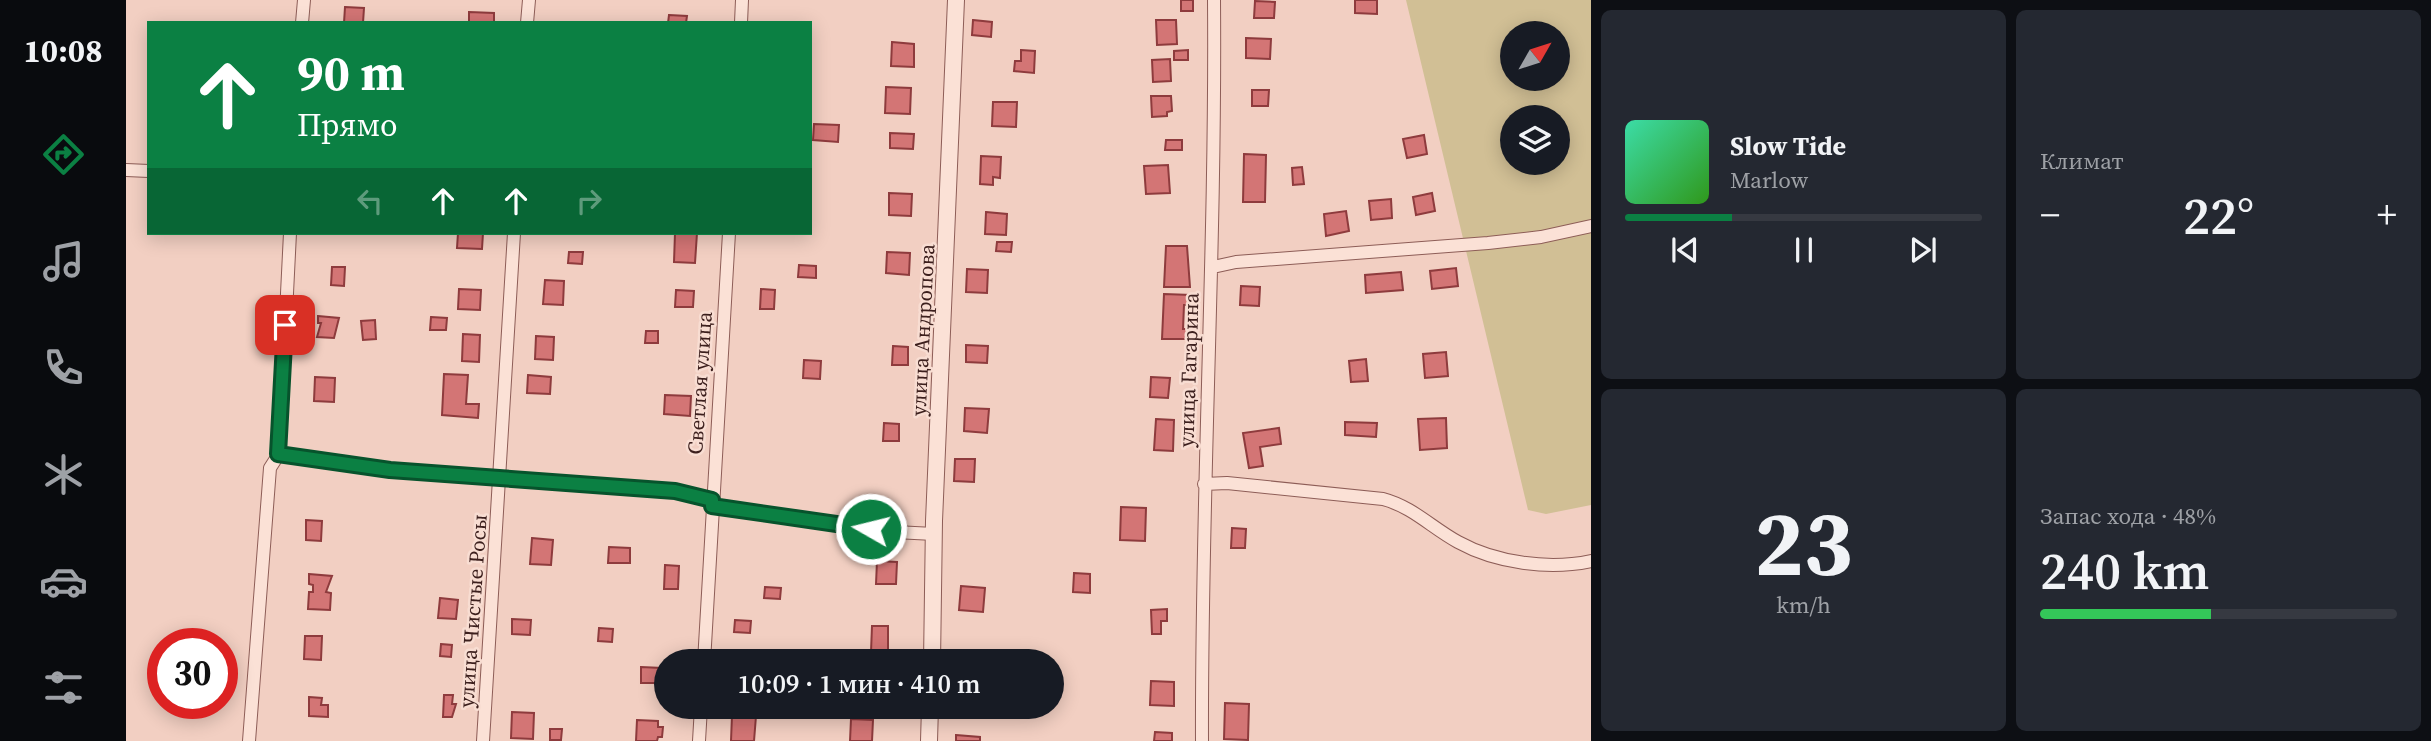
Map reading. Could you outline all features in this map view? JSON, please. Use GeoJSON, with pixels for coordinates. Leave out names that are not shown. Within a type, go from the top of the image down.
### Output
{"type":"FeatureCollection","features":[{"type":"Feature","properties":{"kind":"street"},"geometry":{"type":"LineString","coordinates":[[302,21],[304,0]]}},
{"type":"Feature","properties":{"kind":"street"},"geometry":{"type":"LineString","coordinates":[[527,21],[529,0]]}},
{"type":"Feature","properties":{"kind":"street"},"geometry":{"type":"LineString","coordinates":[[741,21],[742,0]]}},
{"type":"Feature","properties":{"kind":"street","name":"улица Андропова"},"geometry":{"type":"LineString","coordinates":[[933,649],[934,534],[956,0]]}},
{"type":"Feature","properties":{"kind":"street","name":"улица Гагарина"},"geometry":{"type":"LineString","coordinates":[[1202,741],[1204,484],[1213,267],[1214,0]]}},
{"type":"Feature","properties":{"kind":"street"},"geometry":{"type":"LineString","coordinates":[[126,170],[147,171]]}},
{"type":"Feature","properties":{"kind":"street"},"geometry":{"type":"LineString","coordinates":[[1213,267],[1236,262],[1455,243],[1488,243],[1558,234],[1591,226]]}},
{"type":"Feature","properties":{"kind":"street"},"geometry":{"type":"LineString","coordinates":[[249,741],[270,468],[278,454],[290,235]]}},
{"type":"Feature","properties":{"kind":"street","name":"улица Чистые Росы"},"geometry":{"type":"LineString","coordinates":[[483,741],[514,235]]}},
{"type":"Feature","properties":{"kind":"street","name":"Светлая улица"},"geometry":{"type":"LineString","coordinates":[[705,649],[729,235]]}},
{"type":"Feature","properties":{"kind":"street"},"geometry":{"type":"LineString","coordinates":[[278,454],[390,470],[675,491],[712,503],[895,532],[934,534]]}},
{"type":"Feature","properties":{"kind":"street"},"geometry":{"type":"LineString","coordinates":[[1204,484],[1227,483],[1383,499],[1402,504],[1458,542],[1484,554],[1553,565],[1591,561]]}},
{"type":"Feature","properties":{"kind":"street"},"geometry":{"type":"LineString","coordinates":[[699,741],[700,719]]}},
{"type":"Feature","properties":{"kind":"street"},"geometry":{"type":"LineString","coordinates":[[929,741],[930,719]]}},
{"type":"Feature","properties":{"kind":"shaded area"},"geometry":{"type":"Polygon","coordinates":[[[1406,0],[1591,0],[1591,505],[1546,514],[1528,510],[1406,0]]]}},
{"type":"Feature","properties":{"kind":"building"},"geometry":{"type":"Polygon","coordinates":[[[1181,0],[1193,0],[1193,11],[1181,11],[1181,0]]]}},
{"type":"Feature","properties":{"kind":"building"},"geometry":{"type":"Polygon","coordinates":[[[1355,0],[1377,0],[1377,14],[1355,13],[1355,0]]]}},
{"type":"Feature","properties":{"kind":"building"},"geometry":{"type":"Polygon","coordinates":[[[1255,1],[1275,2],[1274,18],[1254,18],[1255,1]]]}},
{"type":"Feature","properties":{"kind":"building"},"geometry":{"type":"Polygon","coordinates":[[[345,7],[364,8],[363,21],[344,21],[345,7]]]}},
{"type":"Feature","properties":{"kind":"building"},"geometry":{"type":"Polygon","coordinates":[[[469,12],[494,13],[494,21],[469,21],[469,12]]]}},
{"type":"Feature","properties":{"kind":"building"},"geometry":{"type":"Polygon","coordinates":[[[669,15],[687,16],[686,21],[668,21],[669,15]]]}},
{"type":"Feature","properties":{"kind":"building"},"geometry":{"type":"Polygon","coordinates":[[[973,20],[992,22],[991,37],[972,35],[973,20]]]}},
{"type":"Feature","properties":{"kind":"building"},"geometry":{"type":"Polygon","coordinates":[[[1156,20],[1176,20],[1177,44],[1157,45],[1156,20]]]}},
{"type":"Feature","properties":{"kind":"building"},"geometry":{"type":"Polygon","coordinates":[[[1246,38],[1271,39],[1270,59],[1246,58],[1246,38]]]}},
{"type":"Feature","properties":{"kind":"building"},"geometry":{"type":"Polygon","coordinates":[[[892,42],[914,44],[914,67],[891,66],[892,42]]]}},
{"type":"Feature","properties":{"kind":"building"},"geometry":{"type":"Polygon","coordinates":[[[1021,50],[1035,51],[1034,73],[1014,71],[1015,61],[1021,61],[1021,50]]]}},
{"type":"Feature","properties":{"kind":"building"},"geometry":{"type":"Polygon","coordinates":[[[1188,50],[1188,60],[1174,60],[1174,51],[1188,50]]]}},
{"type":"Feature","properties":{"kind":"building"},"geometry":{"type":"Polygon","coordinates":[[[1170,59],[1171,81],[1153,82],[1152,60],[1170,59]]]}},
{"type":"Feature","properties":{"kind":"building"},"geometry":{"type":"Polygon","coordinates":[[[886,87],[911,88],[910,114],[885,113],[886,87]]]}},
{"type":"Feature","properties":{"kind":"building"},"geometry":{"type":"Polygon","coordinates":[[[1252,90],[1269,90],[1268,106],[1252,106],[1252,90]]]}},
{"type":"Feature","properties":{"kind":"building"},"geometry":{"type":"Polygon","coordinates":[[[1151,96],[1171,96],[1172,111],[1167,112],[1167,116],[1152,117],[1151,96]]]}},
{"type":"Feature","properties":{"kind":"building"},"geometry":{"type":"Polygon","coordinates":[[[993,102],[1017,102],[1016,127],[992,126],[993,102]]]}},
{"type":"Feature","properties":{"kind":"building"},"geometry":{"type":"Polygon","coordinates":[[[814,124],[839,125],[838,142],[813,140],[814,124]]]}},
{"type":"Feature","properties":{"kind":"building"},"geometry":{"type":"Polygon","coordinates":[[[890,133],[914,134],[913,149],[890,148],[890,133]]]}},
{"type":"Feature","properties":{"kind":"building"},"geometry":{"type":"Polygon","coordinates":[[[1424,135],[1427,154],[1407,158],[1403,139],[1424,135]]]}},
{"type":"Feature","properties":{"kind":"building"},"geometry":{"type":"Polygon","coordinates":[[[1166,140],[1182,140],[1182,150],[1165,150],[1166,140]]]}},
{"type":"Feature","properties":{"kind":"building"},"geometry":{"type":"Polygon","coordinates":[[[1244,154],[1266,155],[1265,202],[1243,202],[1244,154]]]}},
{"type":"Feature","properties":{"kind":"building"},"geometry":{"type":"Polygon","coordinates":[[[981,156],[1001,157],[1000,178],[993,177],[993,185],[980,184],[981,156]]]}},
{"type":"Feature","properties":{"kind":"building"},"geometry":{"type":"Polygon","coordinates":[[[1168,165],[1170,193],[1146,194],[1144,166],[1168,165]]]}},
{"type":"Feature","properties":{"kind":"building"},"geometry":{"type":"Polygon","coordinates":[[[1302,167],[1304,184],[1293,185],[1292,168],[1302,167]]]}},
{"type":"Feature","properties":{"kind":"building"},"geometry":{"type":"Polygon","coordinates":[[[889,193],[912,194],[911,216],[889,215],[889,193]]]}},
{"type":"Feature","properties":{"kind":"building"},"geometry":{"type":"Polygon","coordinates":[[[1432,193],[1435,211],[1416,215],[1413,197],[1432,193]]]}},
{"type":"Feature","properties":{"kind":"building"},"geometry":{"type":"Polygon","coordinates":[[[1391,199],[1392,218],[1371,220],[1369,201],[1391,199]]]}},
{"type":"Feature","properties":{"kind":"building"},"geometry":{"type":"Polygon","coordinates":[[[1346,211],[1349,231],[1326,236],[1324,214],[1346,211]]]}},
{"type":"Feature","properties":{"kind":"building"},"geometry":{"type":"Polygon","coordinates":[[[986,212],[1007,214],[1006,235],[985,234],[986,212]]]}},
{"type":"Feature","properties":{"kind":"building"},"geometry":{"type":"Polygon","coordinates":[[[458,235],[483,235],[482,249],[457,248],[458,235]]]}},
{"type":"Feature","properties":{"kind":"building"},"geometry":{"type":"Polygon","coordinates":[[[675,235],[697,235],[695,263],[674,262],[675,235]]]}},
{"type":"Feature","properties":{"kind":"building"},"geometry":{"type":"Polygon","coordinates":[[[997,242],[1012,242],[1011,252],[996,251],[997,242]]]}},
{"type":"Feature","properties":{"kind":"building"},"geometry":{"type":"Polygon","coordinates":[[[1166,246],[1187,246],[1190,287],[1164,287],[1166,246]]]}},
{"type":"Feature","properties":{"kind":"building"},"geometry":{"type":"Polygon","coordinates":[[[569,252],[583,252],[582,264],[568,263],[569,252]]]}},
{"type":"Feature","properties":{"kind":"building"},"geometry":{"type":"Polygon","coordinates":[[[887,252],[910,253],[909,275],[886,273],[887,252]]]}},
{"type":"Feature","properties":{"kind":"building"},"geometry":{"type":"Polygon","coordinates":[[[799,265],[816,266],[816,278],[798,277],[799,265]]]}},
{"type":"Feature","properties":{"kind":"building"},"geometry":{"type":"Polygon","coordinates":[[[332,267],[345,267],[344,286],[331,285],[332,267]]]}},
{"type":"Feature","properties":{"kind":"building"},"geometry":{"type":"Polygon","coordinates":[[[1456,268],[1458,286],[1432,289],[1430,271],[1456,268]]]}},
{"type":"Feature","properties":{"kind":"building"},"geometry":{"type":"Polygon","coordinates":[[[967,269],[988,270],[987,293],[966,292],[967,269]]]}},
{"type":"Feature","properties":{"kind":"building"},"geometry":{"type":"Polygon","coordinates":[[[1401,272],[1403,290],[1366,293],[1365,275],[1401,272]]]}},
{"type":"Feature","properties":{"kind":"building"},"geometry":{"type":"Polygon","coordinates":[[[545,280],[564,281],[563,305],[543,304],[545,280]]]}},
{"type":"Feature","properties":{"kind":"building"},"geometry":{"type":"Polygon","coordinates":[[[1241,286],[1260,287],[1259,306],[1240,305],[1241,286]]]}},
{"type":"Feature","properties":{"kind":"building"},"geometry":{"type":"Polygon","coordinates":[[[459,289],[481,290],[480,310],[458,309],[459,289]]]}},
{"type":"Feature","properties":{"kind":"building"},"geometry":{"type":"Polygon","coordinates":[[[761,289],[775,290],[774,309],[760,309],[761,289]]]}},
{"type":"Feature","properties":{"kind":"building"},"geometry":{"type":"Polygon","coordinates":[[[676,290],[694,291],[693,307],[675,307],[676,290]]]}},
{"type":"Feature","properties":{"kind":"building"},"geometry":{"type":"Polygon","coordinates":[[[1164,294],[1191,295],[1191,305],[1184,305],[1183,329],[1187,329],[1187,339],[1162,339],[1164,294]]]}},
{"type":"Feature","properties":{"kind":"building"},"geometry":{"type":"Polygon","coordinates":[[[318,316],[339,318],[334,338],[317,337],[321,323],[318,323],[318,316]]]}},
{"type":"Feature","properties":{"kind":"building"},"geometry":{"type":"Polygon","coordinates":[[[431,317],[447,318],[446,330],[430,330],[431,317]]]}},
{"type":"Feature","properties":{"kind":"building"},"geometry":{"type":"Polygon","coordinates":[[[375,320],[376,339],[363,340],[361,321],[375,320]]]}},
{"type":"Feature","properties":{"kind":"building"},"geometry":{"type":"Polygon","coordinates":[[[646,331],[658,331],[658,343],[645,343],[646,331]]]}},
{"type":"Feature","properties":{"kind":"building"},"geometry":{"type":"Polygon","coordinates":[[[463,334],[480,335],[479,362],[462,361],[463,334]]]}},
{"type":"Feature","properties":{"kind":"building"},"geometry":{"type":"Polygon","coordinates":[[[536,336],[554,337],[553,360],[535,359],[536,336]]]}},
{"type":"Feature","properties":{"kind":"building"},"geometry":{"type":"Polygon","coordinates":[[[966,345],[988,346],[987,363],[966,362],[966,345]]]}},
{"type":"Feature","properties":{"kind":"building"},"geometry":{"type":"Polygon","coordinates":[[[893,346],[908,347],[908,365],[892,365],[893,346]]]}},
{"type":"Feature","properties":{"kind":"building"},"geometry":{"type":"Polygon","coordinates":[[[1446,352],[1448,376],[1425,378],[1423,354],[1446,352]]]}},
{"type":"Feature","properties":{"kind":"building"},"geometry":{"type":"Polygon","coordinates":[[[1366,359],[1368,381],[1351,382],[1349,361],[1366,359]]]}},
{"type":"Feature","properties":{"kind":"building"},"geometry":{"type":"Polygon","coordinates":[[[804,360],[821,361],[820,379],[803,378],[804,360]]]}},
{"type":"Feature","properties":{"kind":"building"},"geometry":{"type":"Polygon","coordinates":[[[444,374],[468,375],[466,404],[479,404],[478,418],[442,415],[444,374]]]}},
{"type":"Feature","properties":{"kind":"building"},"geometry":{"type":"Polygon","coordinates":[[[528,375],[551,377],[550,394],[527,393],[528,375]]]}},
{"type":"Feature","properties":{"kind":"building"},"geometry":{"type":"Polygon","coordinates":[[[315,377],[335,378],[334,402],[314,401],[315,377]]]}},
{"type":"Feature","properties":{"kind":"building"},"geometry":{"type":"Polygon","coordinates":[[[1151,377],[1170,378],[1168,398],[1150,397],[1151,377]]]}},
{"type":"Feature","properties":{"kind":"building"},"geometry":{"type":"Polygon","coordinates":[[[665,395],[691,396],[690,416],[664,414],[665,395]]]}},
{"type":"Feature","properties":{"kind":"building"},"geometry":{"type":"Polygon","coordinates":[[[965,408],[989,409],[987,433],[964,431],[965,408]]]}},
{"type":"Feature","properties":{"kind":"building"},"geometry":{"type":"Polygon","coordinates":[[[1446,418],[1447,448],[1420,450],[1418,419],[1446,418]]]}},
{"type":"Feature","properties":{"kind":"building"},"geometry":{"type":"Polygon","coordinates":[[[1156,419],[1174,420],[1173,451],[1154,450],[1156,419]]]}},
{"type":"Feature","properties":{"kind":"building"},"geometry":{"type":"Polygon","coordinates":[[[1345,422],[1377,423],[1376,437],[1345,435],[1345,422]]]}},
{"type":"Feature","properties":{"kind":"building"},"geometry":{"type":"Polygon","coordinates":[[[884,423],[899,424],[899,441],[883,441],[884,423]]]}},
{"type":"Feature","properties":{"kind":"building"},"geometry":{"type":"Polygon","coordinates":[[[1279,428],[1281,444],[1260,447],[1263,466],[1249,468],[1243,433],[1279,428]]]}},
{"type":"Feature","properties":{"kind":"building"},"geometry":{"type":"Polygon","coordinates":[[[955,459],[975,459],[974,482],[954,481],[955,459]]]}},
{"type":"Feature","properties":{"kind":"building"},"geometry":{"type":"Polygon","coordinates":[[[1121,507],[1146,508],[1145,541],[1120,540],[1121,507]]]}},
{"type":"Feature","properties":{"kind":"building"},"geometry":{"type":"Polygon","coordinates":[[[306,520],[322,521],[321,541],[306,540],[306,520]]]}},
{"type":"Feature","properties":{"kind":"building"},"geometry":{"type":"Polygon","coordinates":[[[1232,528],[1246,529],[1245,548],[1231,548],[1232,528]]]}},
{"type":"Feature","properties":{"kind":"building"},"geometry":{"type":"Polygon","coordinates":[[[532,538],[553,540],[551,565],[530,564],[532,538]]]}},
{"type":"Feature","properties":{"kind":"building"},"geometry":{"type":"Polygon","coordinates":[[[609,547],[630,548],[630,563],[608,563],[609,547]]]}},
{"type":"Feature","properties":{"kind":"building"},"geometry":{"type":"Polygon","coordinates":[[[877,561],[897,562],[896,584],[876,584],[877,561]]]}},
{"type":"Feature","properties":{"kind":"building"},"geometry":{"type":"Polygon","coordinates":[[[665,565],[679,566],[678,589],[664,589],[665,565]]]}},
{"type":"Feature","properties":{"kind":"building"},"geometry":{"type":"Polygon","coordinates":[[[1074,573],[1090,574],[1090,593],[1073,592],[1074,573]]]}},
{"type":"Feature","properties":{"kind":"building"},"geometry":{"type":"Polygon","coordinates":[[[309,574],[332,576],[326,592],[331,593],[330,610],[308,609],[309,592],[313,592],[313,585],[309,584],[309,574]]]}},
{"type":"Feature","properties":{"kind":"building"},"geometry":{"type":"Polygon","coordinates":[[[961,586],[985,588],[983,612],[959,610],[961,586]]]}},
{"type":"Feature","properties":{"kind":"building"},"geometry":{"type":"Polygon","coordinates":[[[765,587],[781,588],[780,599],[764,598],[765,587]]]}},
{"type":"Feature","properties":{"kind":"building"},"geometry":{"type":"Polygon","coordinates":[[[440,598],[458,600],[456,619],[438,618],[440,598]]]}},
{"type":"Feature","properties":{"kind":"building"},"geometry":{"type":"Polygon","coordinates":[[[1167,609],[1167,621],[1161,621],[1161,634],[1152,634],[1151,610],[1167,609]]]}},
{"type":"Feature","properties":{"kind":"building"},"geometry":{"type":"Polygon","coordinates":[[[512,619],[531,620],[530,635],[512,634],[512,619]]]}},
{"type":"Feature","properties":{"kind":"building"},"geometry":{"type":"Polygon","coordinates":[[[735,620],[751,621],[750,633],[734,632],[735,620]]]}},
{"type":"Feature","properties":{"kind":"building"},"geometry":{"type":"Polygon","coordinates":[[[872,626],[888,626],[888,649],[871,649],[872,626]]]}},
{"type":"Feature","properties":{"kind":"building"},"geometry":{"type":"Polygon","coordinates":[[[599,628],[613,629],[612,642],[598,641],[599,628]]]}},
{"type":"Feature","properties":{"kind":"building"},"geometry":{"type":"Polygon","coordinates":[[[305,636],[322,636],[321,660],[304,659],[305,636]]]}},
{"type":"Feature","properties":{"kind":"building"},"geometry":{"type":"Polygon","coordinates":[[[441,644],[452,645],[451,657],[440,656],[441,644]]]}},
{"type":"Feature","properties":{"kind":"building"},"geometry":{"type":"Polygon","coordinates":[[[641,667],[654,668],[654,683],[641,683],[641,667]]]}},
{"type":"Feature","properties":{"kind":"building"},"geometry":{"type":"Polygon","coordinates":[[[1151,681],[1174,682],[1174,706],[1150,705],[1151,681]]]}},
{"type":"Feature","properties":{"kind":"building"},"geometry":{"type":"Polygon","coordinates":[[[444,695],[453,695],[452,704],[456,704],[452,717],[443,717],[444,695]]]}},
{"type":"Feature","properties":{"kind":"building"},"geometry":{"type":"Polygon","coordinates":[[[309,697],[322,698],[321,705],[328,705],[328,717],[309,716],[309,697]]]}},
{"type":"Feature","properties":{"kind":"building"},"geometry":{"type":"Polygon","coordinates":[[[1225,703],[1249,704],[1248,740],[1224,739],[1225,703]]]}},
{"type":"Feature","properties":{"kind":"building"},"geometry":{"type":"Polygon","coordinates":[[[512,712],[534,713],[533,739],[511,738],[512,712]]]}},
{"type":"Feature","properties":{"kind":"building"},"geometry":{"type":"Polygon","coordinates":[[[732,719],[756,719],[754,741],[731,741],[732,719]]]}},
{"type":"Feature","properties":{"kind":"building"},"geometry":{"type":"Polygon","coordinates":[[[851,719],[873,720],[872,741],[850,741],[851,719]]]}},
{"type":"Feature","properties":{"kind":"building"},"geometry":{"type":"Polygon","coordinates":[[[637,720],[658,721],[658,727],[663,727],[662,737],[658,737],[657,741],[636,741],[637,720]]]}},
{"type":"Feature","properties":{"kind":"building"},"geometry":{"type":"Polygon","coordinates":[[[550,729],[562,729],[561,740],[550,740],[550,729]]]}},
{"type":"Feature","properties":{"kind":"building"},"geometry":{"type":"Polygon","coordinates":[[[1155,732],[1172,733],[1172,741],[1154,741],[1155,732]]]}},
{"type":"Feature","properties":{"kind":"building"},"geometry":{"type":"Polygon","coordinates":[[[956,735],[980,737],[980,741],[956,741],[956,735]]]}},
{"type":"Feature","properties":{"kind":"route"},"geometry":{"type":"LineString","coordinates":[[285,325],[278,454],[298,459],[390,470],[675,491],[712,500],[712,506],[871,529]]}}]}
